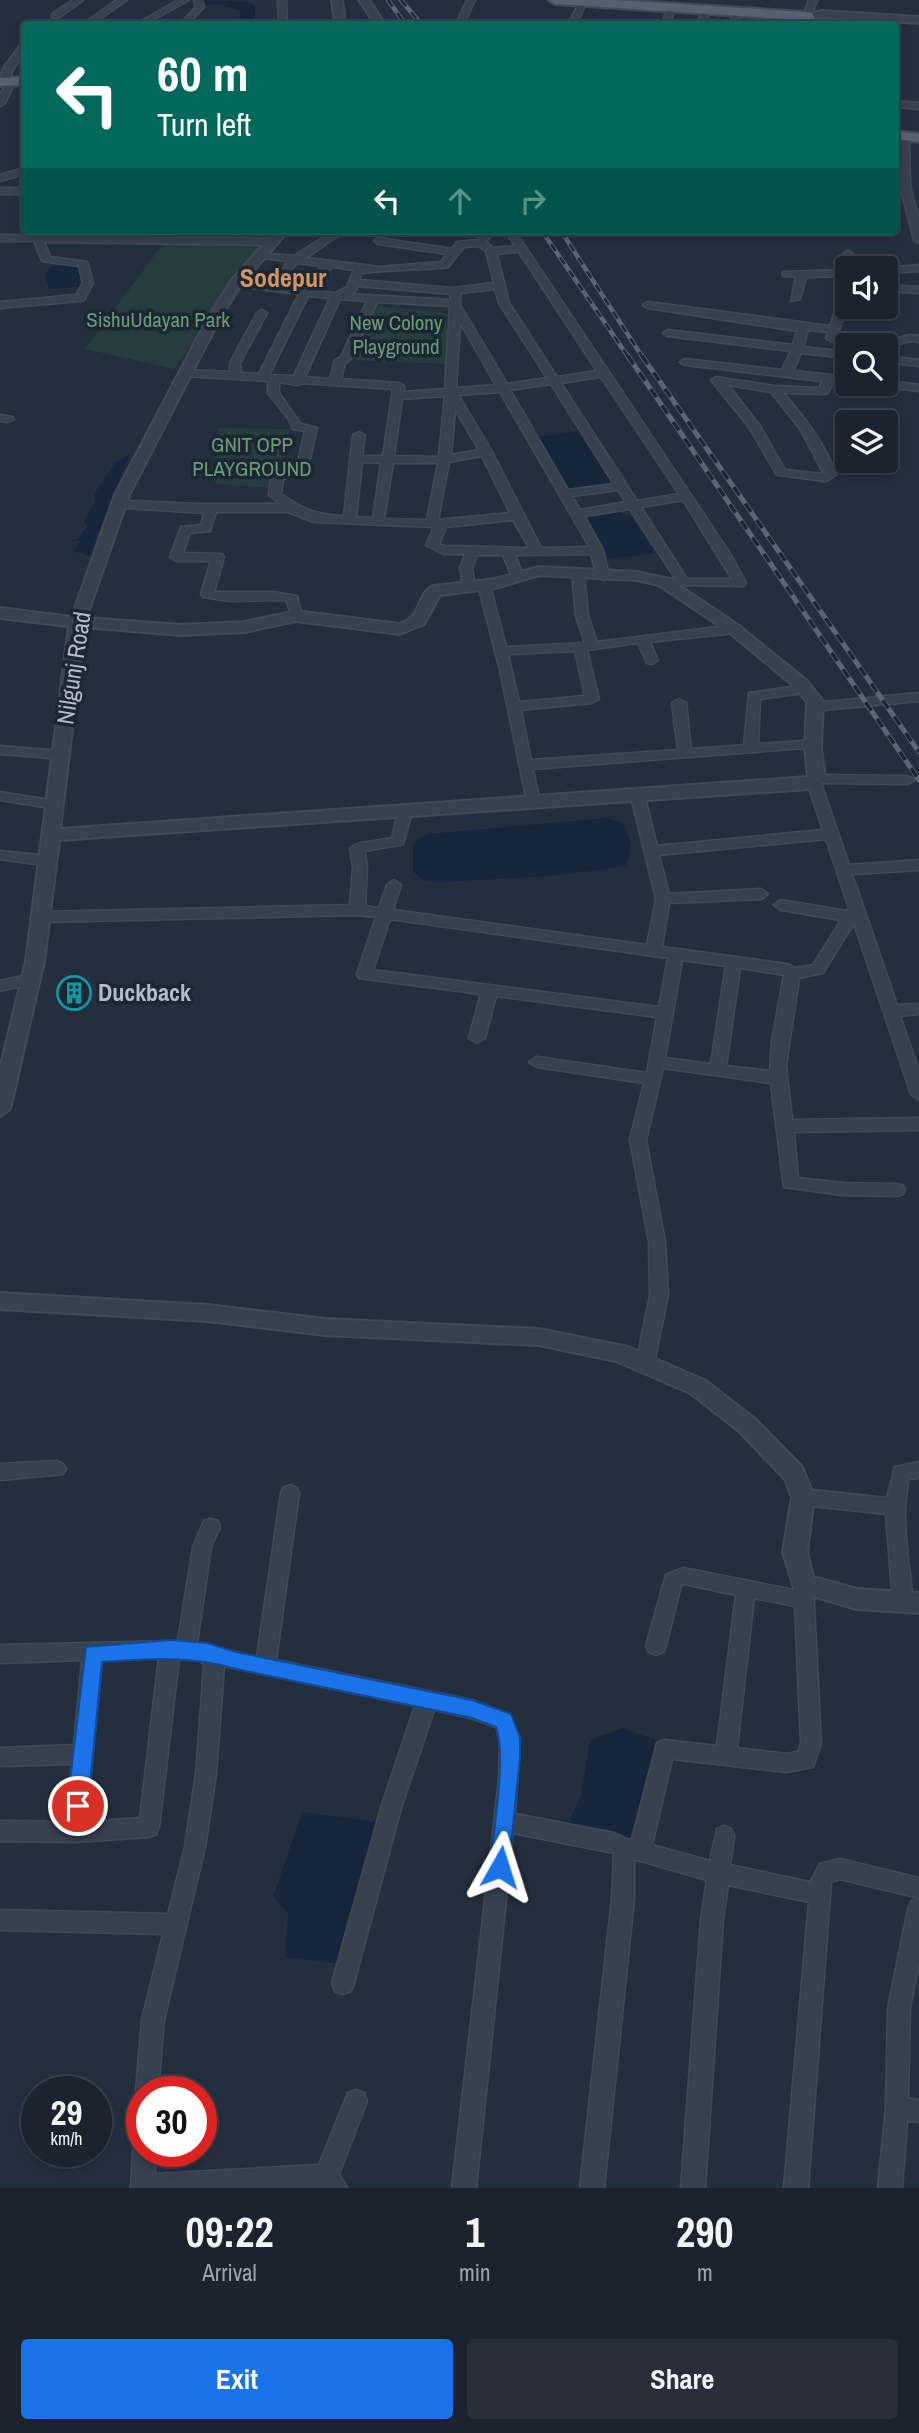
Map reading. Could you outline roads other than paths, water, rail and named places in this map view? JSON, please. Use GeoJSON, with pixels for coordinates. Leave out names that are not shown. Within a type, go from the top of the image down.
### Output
{"type":"FeatureCollection","features":[{"type":"Feature","properties":{"kind":"main road"},"geometry":{"type":"LineString","coordinates":[[555,0],[676,5],[735,18],[808,20]]}},
{"type":"Feature","properties":{"kind":"street"},"geometry":{"type":"LineString","coordinates":[[55,16],[79,0]]}},
{"type":"Feature","properties":{"kind":"street"},"geometry":{"type":"LineString","coordinates":[[91,21],[123,0]]}},
{"type":"Feature","properties":{"kind":"street"},"geometry":{"type":"LineString","coordinates":[[146,21],[186,0]]}},
{"type":"Feature","properties":{"kind":"street"},"geometry":{"type":"LineString","coordinates":[[282,0],[283,21]]}},
{"type":"Feature","properties":{"kind":"street"},"geometry":{"type":"LineString","coordinates":[[337,0],[340,21]]}},
{"type":"Feature","properties":{"kind":"street"},"geometry":{"type":"LineString","coordinates":[[364,0],[378,21]]}},
{"type":"Feature","properties":{"kind":"street"},"geometry":{"type":"LineString","coordinates":[[461,21],[471,0]]}},
{"type":"Feature","properties":{"kind":"street"},"geometry":{"type":"LineString","coordinates":[[808,20],[813,0]]}},
{"type":"Feature","properties":{"kind":"street"},"geometry":{"type":"LineString","coordinates":[[574,21],[582,2]]}},
{"type":"Feature","properties":{"kind":"street"},"geometry":{"type":"LineString","coordinates":[[186,21],[199,3]]}},
{"type":"Feature","properties":{"kind":"street"},"geometry":{"type":"LineString","coordinates":[[668,21],[676,5]]}},
{"type":"Feature","properties":{"kind":"street"},"geometry":{"type":"LineString","coordinates":[[703,21],[705,10]]}},
{"type":"Feature","properties":{"kind":"street"},"geometry":{"type":"LineString","coordinates":[[808,20],[821,13],[919,20]]}},
{"type":"Feature","properties":{"kind":"street"},"geometry":{"type":"LineString","coordinates":[[0,103],[9,83],[6,70],[21,50]]}},
{"type":"Feature","properties":{"kind":"street"},"geometry":{"type":"LineString","coordinates":[[899,104],[919,106]]}},
{"type":"Feature","properties":{"kind":"street"},"geometry":{"type":"LineString","coordinates":[[906,140],[919,153]]}},
{"type":"Feature","properties":{"kind":"street"},"geometry":{"type":"LineString","coordinates":[[906,140],[905,185],[914,208],[919,240]]}},
{"type":"Feature","properties":{"kind":"street"},"geometry":{"type":"LineString","coordinates":[[0,177],[21,172]]}},
{"type":"Feature","properties":{"kind":"street"},"geometry":{"type":"LineString","coordinates":[[0,191],[21,191]]}},
{"type":"Feature","properties":{"kind":"street"},"geometry":{"type":"LineString","coordinates":[[0,238],[39,241],[91,235],[277,237]]}},
{"type":"Feature","properties":{"kind":"street"},"geometry":{"type":"LineString","coordinates":[[276,288],[279,278],[296,261],[333,235]]}},
{"type":"Feature","properties":{"kind":"street"},"geometry":{"type":"LineString","coordinates":[[480,243],[486,235]]}},
{"type":"Feature","properties":{"kind":"street"},"geometry":{"type":"LineString","coordinates":[[0,613],[77,623],[181,630],[245,627],[296,616],[411,628],[418,622],[434,591],[476,586],[539,571],[637,576],[664,582],[740,583],[686,496],[512,235]]}},
{"type":"Feature","properties":{"kind":"street","name":"Nilgunj Road"},"geometry":{"type":"LineString","coordinates":[[0,1109],[31,979],[41,917],[77,623],[121,500],[236,283],[277,237]]}},
{"type":"Feature","properties":{"kind":"street"},"geometry":{"type":"LineString","coordinates":[[0,305],[80,298],[88,283],[83,264],[46,259],[39,241]]}},
{"type":"Feature","properties":{"kind":"street"},"geometry":{"type":"LineString","coordinates":[[379,241],[452,252]]}},
{"type":"Feature","properties":{"kind":"street"},"geometry":{"type":"LineString","coordinates":[[260,255],[395,270],[444,265],[452,252],[464,243],[480,243],[491,251],[519,249]]}},
{"type":"Feature","properties":{"kind":"street"},"geometry":{"type":"LineString","coordinates":[[491,251],[497,286],[504,303],[683,582]]}},
{"type":"Feature","properties":{"kind":"street"},"geometry":{"type":"LineString","coordinates":[[298,511],[275,495],[277,477],[301,472],[311,428],[297,427],[273,393],[268,378],[303,292],[324,266],[331,264]]}},
{"type":"Feature","properties":{"kind":"street"},"geometry":{"type":"LineString","coordinates":[[297,382],[336,296],[352,289],[356,273],[364,268]]}},
{"type":"Feature","properties":{"kind":"street"},"geometry":{"type":"LineString","coordinates":[[898,269],[919,268]]}},
{"type":"Feature","properties":{"kind":"street"},"geometry":{"type":"LineString","coordinates":[[787,274],[835,271]]}},
{"type":"Feature","properties":{"kind":"street"},"geometry":{"type":"LineString","coordinates":[[796,299],[802,273]]}},
{"type":"Feature","properties":{"kind":"street"},"geometry":{"type":"LineString","coordinates":[[236,283],[336,296],[374,297],[455,297],[497,286]]}},
{"type":"Feature","properties":{"kind":"street"},"geometry":{"type":"LineString","coordinates":[[355,284],[455,297]]}},
{"type":"Feature","properties":{"kind":"street"},"geometry":{"type":"LineString","coordinates":[[898,289],[919,290]]}},
{"type":"Feature","properties":{"kind":"street"},"geometry":{"type":"LineString","coordinates":[[335,382],[340,360],[345,360],[374,297]]}},
{"type":"Feature","properties":{"kind":"street"},"geometry":{"type":"LineString","coordinates":[[455,297],[503,388],[597,550],[603,576]]}},
{"type":"Feature","properties":{"kind":"street"},"geometry":{"type":"LineString","coordinates":[[455,297],[452,394],[432,545],[443,550],[472,551],[597,550]]}},
{"type":"Feature","properties":{"kind":"street"},"geometry":{"type":"LineString","coordinates":[[648,305],[834,330]]}},
{"type":"Feature","properties":{"kind":"street"},"geometry":{"type":"LineString","coordinates":[[236,376],[235,363],[262,313]]}},
{"type":"Feature","properties":{"kind":"street"},"geometry":{"type":"LineString","coordinates":[[835,339],[831,338],[838,319]]}},
{"type":"Feature","properties":{"kind":"street"},"geometry":{"type":"LineString","coordinates":[[786,374],[803,330],[798,326]]}},
{"type":"Feature","properties":{"kind":"street"},"geometry":{"type":"LineString","coordinates":[[668,333],[835,354]]}},
{"type":"Feature","properties":{"kind":"street"},"geometry":{"type":"LineString","coordinates":[[898,341],[919,339]]}},
{"type":"Feature","properties":{"kind":"street"},"geometry":{"type":"LineString","coordinates":[[898,360],[919,363]]}},
{"type":"Feature","properties":{"kind":"street"},"geometry":{"type":"LineString","coordinates":[[685,362],[835,379]]}},
{"type":"Feature","properties":{"kind":"street"},"geometry":{"type":"LineString","coordinates":[[719,366],[714,378],[754,426],[781,472],[826,478],[830,475],[819,451],[790,405],[774,388]]}},
{"type":"Feature","properties":{"kind":"street"},"geometry":{"type":"LineString","coordinates":[[187,373],[297,382],[399,386],[399,396],[391,422],[378,522]]}},
{"type":"Feature","properties":{"kind":"street"},"geometry":{"type":"LineString","coordinates":[[399,396],[452,394],[604,373]]}},
{"type":"Feature","properties":{"kind":"street"},"geometry":{"type":"LineString","coordinates":[[720,382],[824,391],[829,378]]}},
{"type":"Feature","properties":{"kind":"street"},"geometry":{"type":"LineString","coordinates":[[898,386],[919,388]]}},
{"type":"Feature","properties":{"kind":"street"},"geometry":{"type":"LineString","coordinates":[[452,394],[486,452],[537,552]]}},
{"type":"Feature","properties":{"kind":"street"},"geometry":{"type":"LineString","coordinates":[[350,519],[359,435]]}},
{"type":"Feature","properties":{"kind":"street"},"geometry":{"type":"LineString","coordinates":[[356,459],[445,460],[486,452]]}},
{"type":"Feature","properties":{"kind":"street"},"geometry":{"type":"LineString","coordinates":[[565,494],[621,486]]}},
{"type":"Feature","properties":{"kind":"street"},"geometry":{"type":"LineString","coordinates":[[577,514],[686,496]]}},
{"type":"Feature","properties":{"kind":"street"},"geometry":{"type":"LineString","coordinates":[[121,500],[127,504],[197,508],[290,508],[314,518],[378,522],[437,523],[517,516]]}},
{"type":"Feature","properties":{"kind":"street"},"geometry":{"type":"LineString","coordinates":[[197,508],[210,511],[206,528],[185,530],[176,557],[218,557],[207,594],[250,599],[285,596],[293,599],[296,616]]}},
{"type":"Feature","properties":{"kind":"street"},"geometry":{"type":"LineString","coordinates":[[472,551],[466,568],[476,586],[501,651],[533,804]]}},
{"type":"Feature","properties":{"kind":"street"},"geometry":{"type":"LineString","coordinates":[[507,551],[518,577]]}},
{"type":"Feature","properties":{"kind":"street"},"geometry":{"type":"LineString","coordinates":[[513,708],[592,699],[578,573]]}},
{"type":"Feature","properties":{"kind":"street"},"geometry":{"type":"LineString","coordinates":[[664,582],[734,629],[805,689],[815,701],[813,744],[816,780],[830,834],[843,870],[853,913],[916,1074],[919,1094]]}},
{"type":"Feature","properties":{"kind":"street"},"geometry":{"type":"LineString","coordinates":[[501,651],[586,647],[734,629]]}},
{"type":"Feature","properties":{"kind":"street"},"geometry":{"type":"LineString","coordinates":[[642,639],[652,660]]}},
{"type":"Feature","properties":{"kind":"street"},"geometry":{"type":"LineString","coordinates":[[751,748],[754,696],[805,689]]}},
{"type":"Feature","properties":{"kind":"street"},"geometry":{"type":"LineString","coordinates":[[814,707],[919,698]]}},
{"type":"Feature","properties":{"kind":"street"},"geometry":{"type":"LineString","coordinates":[[680,703],[685,753]]}},
{"type":"Feature","properties":{"kind":"street"},"geometry":{"type":"LineString","coordinates":[[525,765],[813,744]]}},
{"type":"Feature","properties":{"kind":"street"},"geometry":{"type":"LineString","coordinates":[[0,750],[61,755]]}},
{"type":"Feature","properties":{"kind":"street"},"geometry":{"type":"LineString","coordinates":[[52,835],[638,797],[816,780],[908,780]]}},
{"type":"Feature","properties":{"kind":"street"},"geometry":{"type":"LineString","coordinates":[[0,796],[56,805]]}},
{"type":"Feature","properties":{"kind":"street"},"geometry":{"type":"LineString","coordinates":[[638,797],[663,899],[654,949]]}},
{"type":"Feature","properties":{"kind":"street"},"geometry":{"type":"LineString","coordinates":[[357,910],[360,868],[356,848],[398,841],[405,812]]}},
{"type":"Feature","properties":{"kind":"street"},"geometry":{"type":"LineString","coordinates":[[652,851],[830,834]]}},
{"type":"Feature","properties":{"kind":"street"},"geometry":{"type":"LineString","coordinates":[[0,855],[49,861]]}},
{"type":"Feature","properties":{"kind":"street"},"geometry":{"type":"LineString","coordinates":[[843,870],[919,865]]}},
{"type":"Feature","properties":{"kind":"street"},"geometry":{"type":"LineString","coordinates":[[394,885],[364,974],[663,1013]]}},
{"type":"Feature","properties":{"kind":"street"},"geometry":{"type":"LineString","coordinates":[[663,899],[761,894]]}},
{"type":"Feature","properties":{"kind":"street"},"geometry":{"type":"LineString","coordinates":[[781,905],[853,913]]}},
{"type":"Feature","properties":{"kind":"street"},"geometry":{"type":"LineString","coordinates":[[41,917],[357,910],[676,952],[787,969],[792,974]]}},
{"type":"Feature","properties":{"kind":"street"},"geometry":{"type":"LineString","coordinates":[[792,974],[818,970],[853,913]]}},
{"type":"Feature","properties":{"kind":"street"},"geometry":{"type":"LineString","coordinates":[[645,1364],[659,1295],[657,1242],[638,1140],[657,1062],[663,1013],[676,952]]}},
{"type":"Feature","properties":{"kind":"street"},"geometry":{"type":"LineString","coordinates":[[718,1070],[734,961]]}},
{"type":"Feature","properties":{"kind":"street"},"geometry":{"type":"LineString","coordinates":[[792,974],[778,1078],[792,1163],[790,1183],[843,1189],[897,1190]]}},
{"type":"Feature","properties":{"kind":"street"},"geometry":{"type":"LineString","coordinates":[[0,986],[31,979]]}},
{"type":"Feature","properties":{"kind":"street"},"geometry":{"type":"LineString","coordinates":[[477,1038],[490,990]]}},
{"type":"Feature","properties":{"kind":"street"},"geometry":{"type":"LineString","coordinates":[[891,1011],[919,1009]]}},
{"type":"Feature","properties":{"kind":"street"},"geometry":{"type":"LineString","coordinates":[[537,1062],[653,1079]]}},
{"type":"Feature","properties":{"kind":"street"},"geometry":{"type":"LineString","coordinates":[[657,1062],[778,1078]]}},
{"type":"Feature","properties":{"kind":"street"},"geometry":{"type":"LineString","coordinates":[[784,1126],[919,1124]]}},
{"type":"Feature","properties":{"kind":"street"},"geometry":{"type":"LineString","coordinates":[[0,1301],[207,1313],[325,1327],[539,1337],[620,1353],[698,1387],[730,1410],[773,1450],[794,1474],[803,1497],[795,1552],[804,1592],[811,1744],[806,1760],[786,1763],[664,1749],[631,1849],[623,1899],[592,2188]]}},
{"type":"Feature","properties":{"kind":"street"},"geometry":{"type":"LineString","coordinates":[[0,1472],[57,1469]]}},
{"type":"Feature","properties":{"kind":"street"},"geometry":{"type":"LineString","coordinates":[[656,1646],[673,1581],[683,1576],[746,1589],[911,1602],[896,1507],[901,1472],[919,1470]]}},
{"type":"Feature","properties":{"kind":"street"},"geometry":{"type":"LineString","coordinates":[[265,1667],[290,1493]]}},
{"type":"Feature","properties":{"kind":"street"},"geometry":{"type":"LineString","coordinates":[[803,1497],[896,1507]]}},
{"type":"Feature","properties":{"kind":"street"},"geometry":{"type":"LineString","coordinates":[[0,1831],[75,1832],[149,1827],[178,1649],[202,1547],[211,1527]]}},
{"type":"Feature","properties":{"kind":"street"},"geometry":{"type":"LineString","coordinates":[[726,1755],[746,1589]]}},
{"type":"Feature","properties":{"kind":"street"},"geometry":{"type":"LineString","coordinates":[[0,1654],[178,1649],[207,1651],[265,1667],[472,1709],[503,1721],[510,1738],[505,1822],[464,2188]]}},
{"type":"Feature","properties":{"kind":"street"},"geometry":{"type":"LineString","coordinates":[[148,2076],[153,2020],[195,1847],[206,1774],[214,1665],[207,1651]]}},
{"type":"Feature","properties":{"kind":"street"},"geometry":{"type":"LineString","coordinates":[[75,1832],[93,1653]]}},
{"type":"Feature","properties":{"kind":"street"},"geometry":{"type":"LineString","coordinates":[[343,1983],[391,1808],[427,1700]]}},
{"type":"Feature","properties":{"kind":"street"},"geometry":{"type":"LineString","coordinates":[[0,1757],[82,1754]]}},
{"type":"Feature","properties":{"kind":"street"},"geometry":{"type":"LineString","coordinates":[[505,1822],[819,1894]]}},
{"type":"Feature","properties":{"kind":"street"},"geometry":{"type":"LineString","coordinates":[[693,2188],[712,1919],[724,1836]]}},
{"type":"Feature","properties":{"kind":"street"},"geometry":{"type":"LineString","coordinates":[[796,2188],[821,1879],[827,1871],[840,1869],[919,1888]]}},
{"type":"Feature","properties":{"kind":"street"},"geometry":{"type":"LineString","coordinates":[[890,2188],[908,2109],[900,2008],[919,1909]]}},
{"type":"Feature","properties":{"kind":"street"},"geometry":{"type":"LineString","coordinates":[[0,1920],[175,1924]]}},
{"type":"Feature","properties":{"kind":"street"},"geometry":{"type":"LineString","coordinates":[[144,2167],[143,2187],[330,2182],[356,2101]]}},
{"type":"Feature","properties":{"kind":"water"},"geometry":{"type":"Polygon","coordinates":[[[201,0],[250,2],[255,6],[255,21],[239,21],[241,11],[220,4],[203,5],[201,0]]]}},
{"type":"Feature","properties":{"kind":"water"},"geometry":{"type":"Polygon","coordinates":[[[81,264],[79,287],[49,289],[45,276],[50,266],[81,264]]]}},
{"type":"Feature","properties":{"kind":"water"},"geometry":{"type":"Polygon","coordinates":[[[579,431],[611,481],[604,486],[568,490],[537,440],[537,437],[579,431]]]}},
{"type":"Feature","properties":{"kind":"water"},"geometry":{"type":"Polygon","coordinates":[[[130,454],[89,556],[73,551],[81,541],[71,541],[78,539],[87,526],[84,521],[95,501],[94,494],[115,463],[130,454]]]}},
{"type":"Feature","properties":{"kind":"water"},"geometry":{"type":"Polygon","coordinates":[[[619,512],[632,517],[655,553],[609,559],[588,518],[619,512]]]}},
{"type":"Feature","properties":{"kind":"water"},"geometry":{"type":"Polygon","coordinates":[[[606,818],[623,823],[628,833],[630,850],[625,866],[552,876],[437,882],[424,880],[413,872],[413,842],[428,834],[606,818]]]}},
{"type":"Feature","properties":{"kind":"water"},"geometry":{"type":"Polygon","coordinates":[[[622,1728],[660,1741],[639,1840],[568,1823],[581,1796],[590,1740],[622,1728]]]}},
{"type":"Feature","properties":{"kind":"water"},"geometry":{"type":"Polygon","coordinates":[[[302,1812],[383,1823],[343,1964],[285,1957],[288,1913],[273,1897],[302,1812]]]}},
{"type":"Feature","properties":{"kind":"railway"},"geometry":{"type":"LineString","coordinates":[[388,0],[403,21]]}},
{"type":"Feature","properties":{"kind":"railway"},"geometry":{"type":"LineString","coordinates":[[401,0],[418,21]]}},
{"type":"Feature","properties":{"kind":"railway"},"geometry":{"type":"LineString","coordinates":[[545,235],[629,358]]}},
{"type":"Feature","properties":{"kind":"railway"},"geometry":{"type":"LineString","coordinates":[[564,235],[643,358]]}},
{"type":"Feature","properties":{"kind":"railway"},"geometry":{"type":"LineString","coordinates":[[628,356],[919,780]]}},
{"type":"Feature","properties":{"kind":"railway"},"geometry":{"type":"LineString","coordinates":[[642,356],[919,752]]}},
{"type":"Feature","properties":{"kind":"place","name":"Duckback"},"geometry":{"type":"Point","coordinates":[74,993]}},
{"type":"Feature","properties":{"kind":"district","name":"Sodepur"},"geometry":{"type":"Point","coordinates":[283,278]}},
{"type":"Feature","properties":{"kind":"park label","name":"SishuUdayan Park"},"geometry":{"type":"Point","coordinates":[158,320]}},
{"type":"Feature","properties":{"kind":"park label","name":"New Colony Playground"},"geometry":{"type":"Point","coordinates":[396,335]}},
{"type":"Feature","properties":{"kind":"park label","name":"GNIT OPP PLAYGROUND"},"geometry":{"type":"Point","coordinates":[252,457]}}]}
